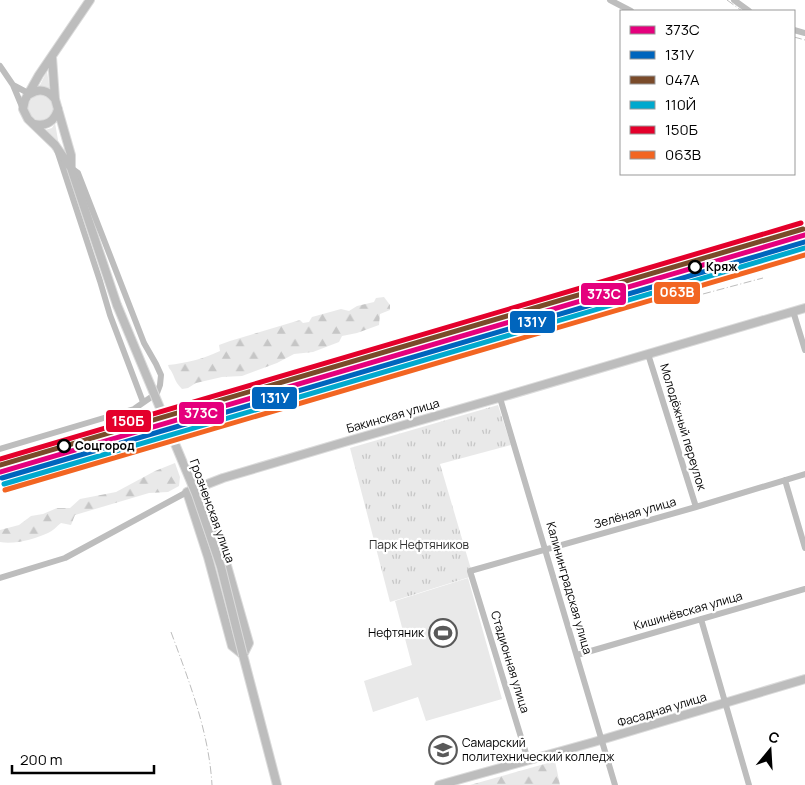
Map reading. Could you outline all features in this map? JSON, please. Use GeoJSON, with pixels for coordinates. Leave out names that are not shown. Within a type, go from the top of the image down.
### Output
{"type":"FeatureCollection","features":[{"type":"Feature","properties":{"kind":"main road"},"geometry":{"type":"LineString","coordinates":[[71,168],[55,145],[25,116],[23,109],[25,100],[39,75],[90,0]]}},
{"type":"Feature","properties":{"kind":"main road"},"geometry":{"type":"LineString","coordinates":[[52,57],[56,99],[71,155],[71,168]]}},
{"type":"Feature","properties":{"kind":"main road"},"geometry":{"type":"LineString","coordinates":[[30,94],[37,91],[45,91],[56,99]]}},
{"type":"Feature","properties":{"kind":"main road"},"geometry":{"type":"LineString","coordinates":[[34,124],[42,125],[51,121],[56,115],[58,107]]}},
{"type":"Feature","properties":{"kind":"main road","name":"Грозненская улица"},"geometry":{"type":"LineString","coordinates":[[71,168],[117,305],[196,494],[221,567],[277,785]]}},
{"type":"Feature","properties":{"kind":"main road","name":"Бакинская улица"},"geometry":{"type":"LineString","coordinates":[[187,492],[223,478],[339,443],[500,398],[805,308]]}},
{"type":"Feature","properties":{"kind":"main road"},"geometry":{"type":"LineString","coordinates":[[187,492],[208,557],[232,646],[243,655],[249,643],[202,486]]}},
{"type":"Feature","properties":{"kind":"main road"},"geometry":{"type":"LineString","coordinates":[[196,520],[202,486]]}},
{"type":"Feature","properties":{"kind":"main road","name":"Фасадная улица"},"geometry":{"type":"LineString","coordinates":[[439,785],[602,740],[805,679]]}},
{"type":"Feature","properties":{"kind":"street"},"geometry":{"type":"LineString","coordinates":[[610,0],[629,10]]}},
{"type":"Feature","properties":{"kind":"street"},"geometry":{"type":"LineString","coordinates":[[734,0],[748,10]]}},
{"type":"Feature","properties":{"kind":"street"},"geometry":{"type":"LineString","coordinates":[[0,66],[13,85],[23,109]]}},
{"type":"Feature","properties":{"kind":"street"},"geometry":{"type":"LineString","coordinates":[[13,85],[30,94]]}},
{"type":"Feature","properties":{"kind":"street"},"geometry":{"type":"LineString","coordinates":[[55,145],[110,315],[143,402]]}},
{"type":"Feature","properties":{"kind":"street"},"geometry":{"type":"LineString","coordinates":[[0,449],[134,409],[157,393],[160,385],[161,375],[144,343],[78,173],[71,168]]}},
{"type":"Feature","properties":{"kind":"street"},"geometry":{"type":"LineString","coordinates":[[793,311],[805,350]]}},
{"type":"Feature","properties":{"kind":"street","name":"Молодёжный переулок"},"geometry":{"type":"LineString","coordinates":[[648,354],[696,507]]}},
{"type":"Feature","properties":{"kind":"street","name":"Калининградская улица"},"geometry":{"type":"LineString","coordinates":[[500,398],[615,785]]}},
{"type":"Feature","properties":{"kind":"street","name":"Зелёная улица"},"geometry":{"type":"LineString","coordinates":[[470,571],[805,474]]}},
{"type":"Feature","properties":{"kind":"street"},"geometry":{"type":"LineString","coordinates":[[785,480],[805,548]]}},
{"type":"Feature","properties":{"kind":"street","name":"Бакинская улица"},"geometry":{"type":"LineString","coordinates":[[0,578],[65,558],[187,492]]}},
{"type":"Feature","properties":{"kind":"street","name":"Стадионная улица"},"geometry":{"type":"LineString","coordinates":[[470,571],[528,760]]}},
{"type":"Feature","properties":{"kind":"street","name":"Кишинёвская улица"},"geometry":{"type":"LineString","coordinates":[[577,655],[805,589]]}},
{"type":"Feature","properties":{"kind":"street"},"geometry":{"type":"LineString","coordinates":[[701,619],[749,785]]}},
{"type":"Feature","properties":{"kind":"green space"},"geometry":{"type":"Polygon","coordinates":[[[47,71],[50,91],[38,89],[47,71]]]}},
{"type":"Feature","properties":{"kind":"green space"},"geometry":{"type":"Polygon","coordinates":[[[41,95],[50,99],[54,108],[50,117],[41,121],[32,117],[28,108],[32,99],[41,95]]]}},
{"type":"Feature","properties":{"kind":"green space"},"geometry":{"type":"Polygon","coordinates":[[[55,123],[59,146],[45,130],[52,128],[55,123]]]}},
{"type":"Feature","properties":{"kind":"green space"},"geometry":{"type":"Polygon","coordinates":[[[384,297],[390,305],[390,310],[380,314],[379,325],[342,336],[339,342],[313,352],[294,354],[277,363],[242,376],[222,377],[196,383],[182,389],[168,365],[188,362],[220,351],[219,345],[230,341],[300,320],[303,323],[309,322],[312,317],[341,309],[349,311],[357,306],[374,302],[376,298],[384,297]]]}},
{"type":"Feature","properties":{"kind":"green space","name":"Парк Нефтяников"},"geometry":{"type":"Polygon","coordinates":[[[498,405],[511,445],[440,464],[473,576],[390,602],[350,448],[498,405]]]}},
{"type":"Feature","properties":{"kind":"green space"},"geometry":{"type":"Polygon","coordinates":[[[175,463],[180,477],[179,486],[168,492],[149,493],[75,515],[71,525],[61,523],[50,532],[31,539],[12,543],[0,542],[0,530],[19,525],[31,516],[43,514],[57,508],[70,508],[80,499],[116,492],[155,471],[175,463]]]}},
{"type":"Feature","properties":{"kind":"green space","name":"Нефтяник"},"geometry":{"type":"Polygon","coordinates":[[[468,578],[502,699],[426,721],[418,697],[373,712],[364,681],[412,665],[395,601],[468,578]]]}},
{"type":"Feature","properties":{"kind":"green space"},"geometry":{"type":"Polygon","coordinates":[[[555,761],[560,785],[470,785],[555,761]]]}},
{"type":"Feature","properties":{"kind":"railway"},"geometry":{"type":"LineString","coordinates":[[727,0],[741,10]]}},
{"type":"Feature","properties":{"kind":"railway"},"geometry":{"type":"LineString","coordinates":[[795,37],[805,40]]}},
{"type":"Feature","properties":{"kind":"railway"},"geometry":{"type":"LineString","coordinates":[[483,335],[577,315],[688,298],[763,278]]}},
{"type":"Feature","properties":{"kind":"railway"},"geometry":{"type":"LineString","coordinates":[[0,458],[213,398],[571,291]]}},
{"type":"Feature","properties":{"kind":"railway"},"geometry":{"type":"LineString","coordinates":[[460,339],[490,333]]}},
{"type":"Feature","properties":{"kind":"railway"},"geometry":{"type":"LineString","coordinates":[[171,632],[202,726],[207,746],[212,785]]}},
{"type":"Feature","properties":{"kind":"transit line","name":"150Б"},"geometry":{"type":"LineString","coordinates":[[0,459],[801,223]]}},
{"type":"Feature","properties":{"kind":"transit line","name":"047А"},"geometry":{"type":"LineString","coordinates":[[0,465],[803,229]]}},
{"type":"Feature","properties":{"kind":"transit line","name":"373C"},"geometry":{"type":"LineString","coordinates":[[0,472],[805,235]]}},
{"type":"Feature","properties":{"kind":"transit line","name":"131У"},"geometry":{"type":"LineString","coordinates":[[2,478],[805,242]]}},
{"type":"Feature","properties":{"kind":"transit line","name":"110Й"},"geometry":{"type":"LineString","coordinates":[[4,484],[805,248]]}},
{"type":"Feature","properties":{"kind":"transit line","name":"063В"},"geometry":{"type":"LineString","coordinates":[[5,490],[805,255]]}},
{"type":"Feature","properties":{"kind":"place","name":"Кряж"},"geometry":{"type":"Point","coordinates":[695,267]}},
{"type":"Feature","properties":{"kind":"place","name":"Соцгород"},"geometry":{"type":"Point","coordinates":[64,446]}},
{"type":"Feature","properties":{"kind":"place","name":"Нефтяник"},"geometry":{"type":"Point","coordinates":[443,633]}},
{"type":"Feature","properties":{"kind":"place","name":"Самарский политехнический колледж"},"geometry":{"type":"Point","coordinates":[443,750]}}]}
